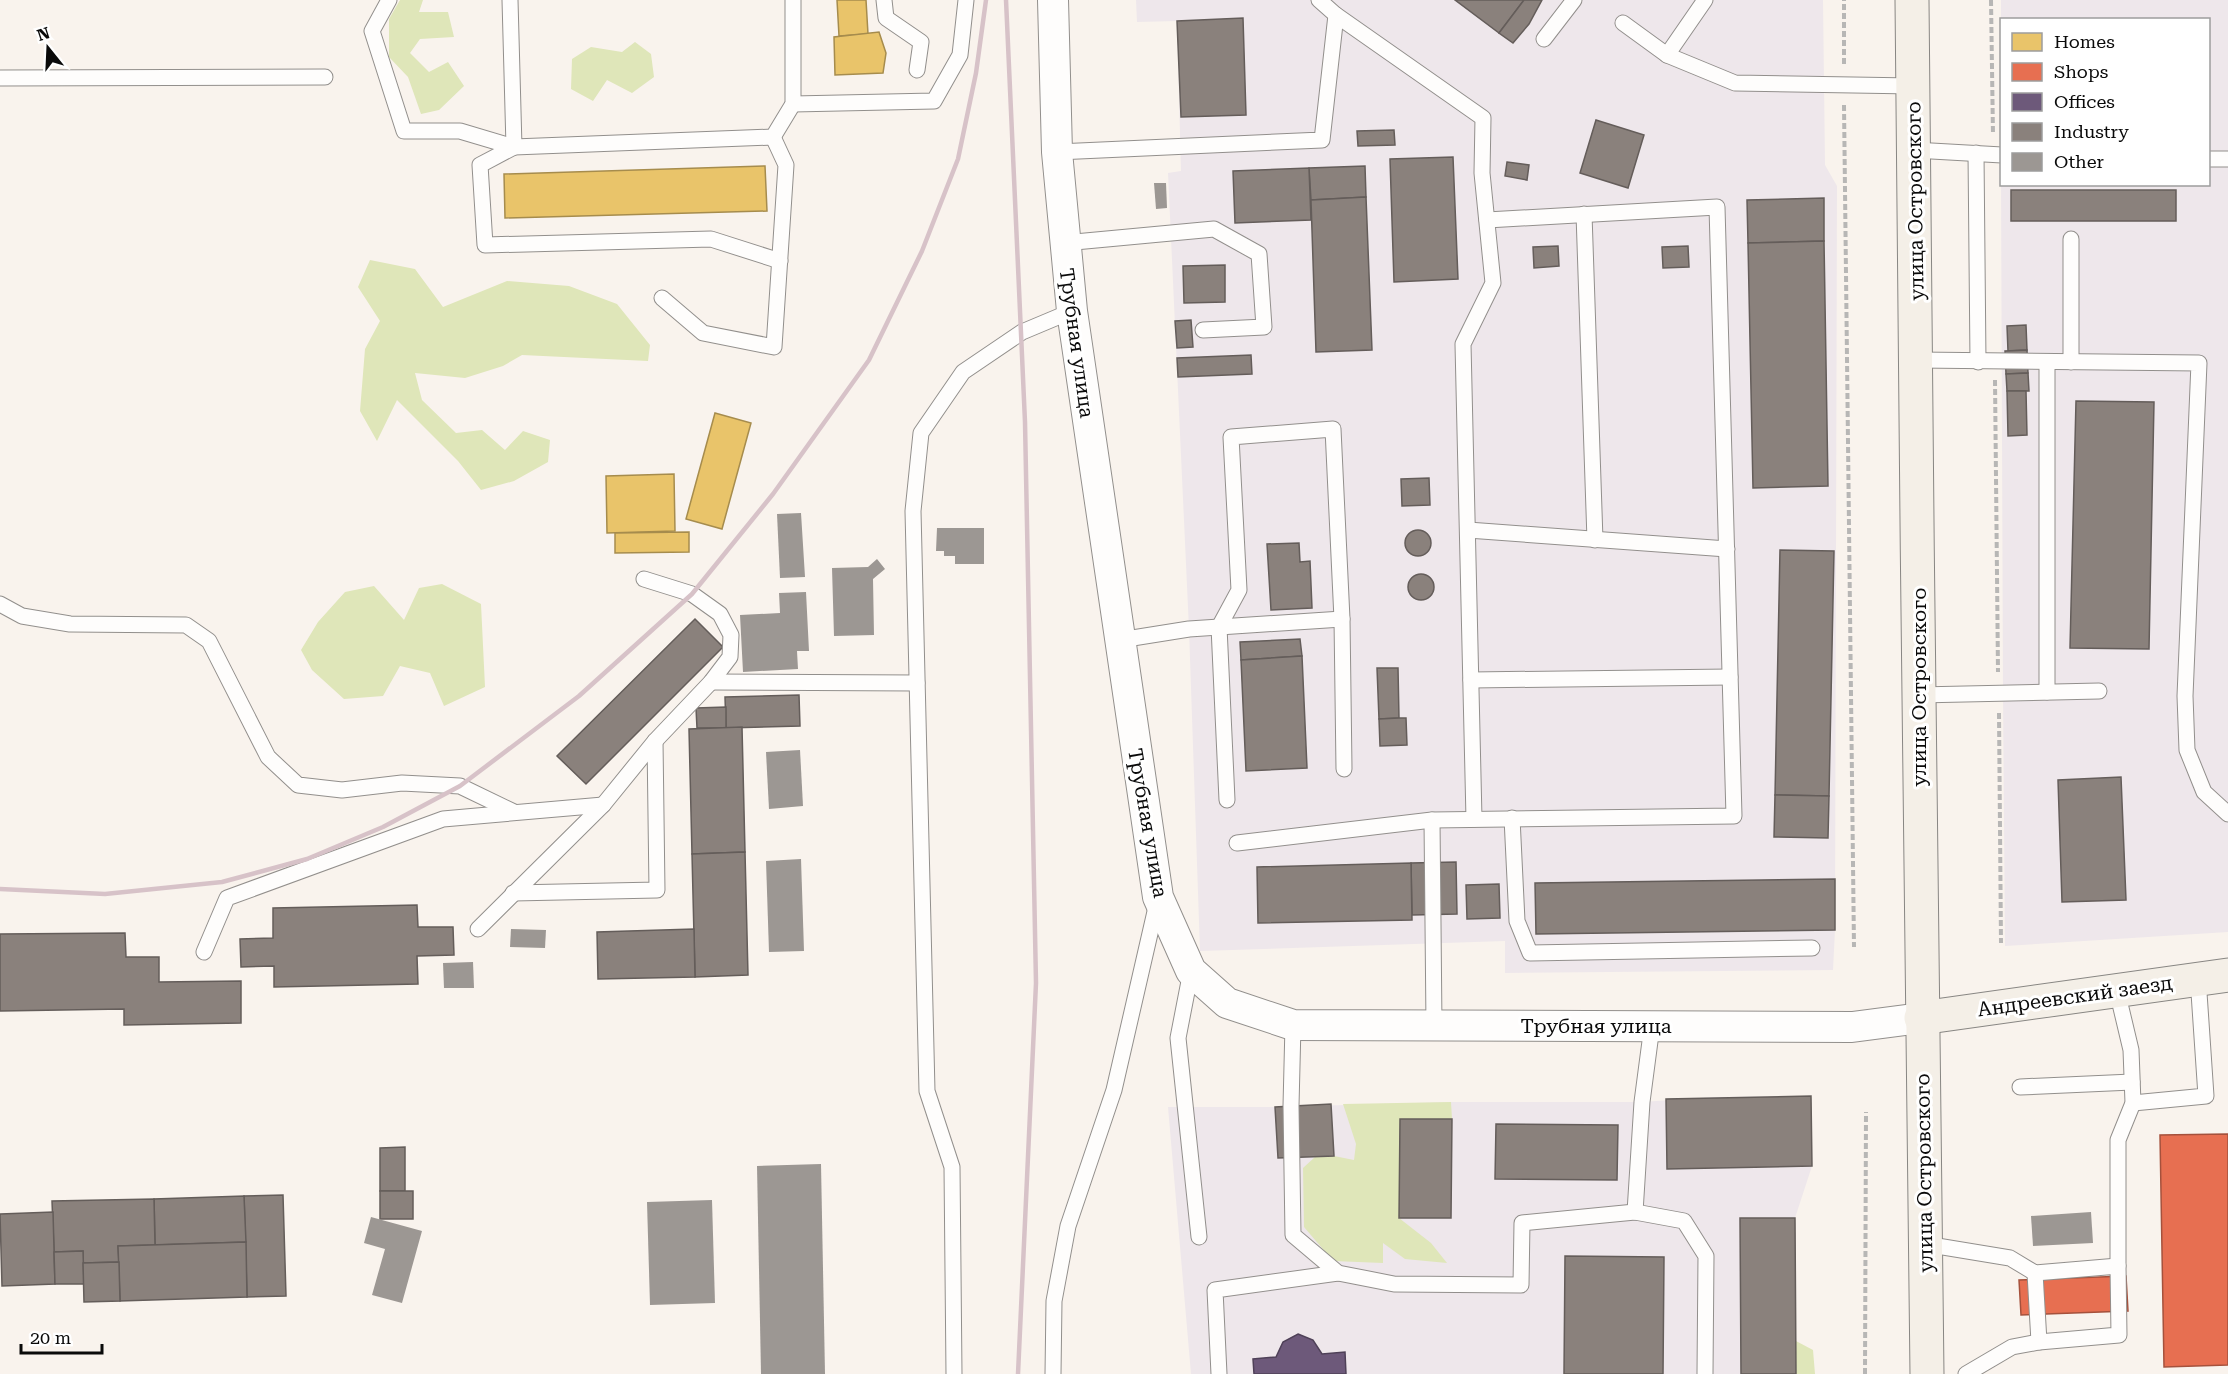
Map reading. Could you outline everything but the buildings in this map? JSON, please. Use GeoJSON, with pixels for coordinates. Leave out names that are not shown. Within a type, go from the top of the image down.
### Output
{"type":"FeatureCollection","features":[{"type":"Feature","properties":{"kind":"main road","name":"улица Островского"},"geometry":{"type":"LineString","coordinates":[[1912,0],[1917,360],[1921,1018],[1927,1374]]}},
{"type":"Feature","properties":{"kind":"main road","name":"Андреевский заезд"},"geometry":{"type":"LineString","coordinates":[[1921,1018],[2213,976]]}},
{"type":"Feature","properties":{"kind":"street","name":"Трубная улица"},"geometry":{"type":"LineString","coordinates":[[1053,0],[1057,152],[1072,311],[1158,897],[1191,971],[1227,1003],[1293,1025],[1852,1027],[1921,1018]]}},
{"type":"Feature","properties":{"kind":"lane"},"geometry":{"type":"LineString","coordinates":[[389,0],[372,31],[404,131],[460,131],[514,147],[773,137]]}},
{"type":"Feature","properties":{"kind":"lane"},"geometry":{"type":"LineString","coordinates":[[510,0],[514,147]]}},
{"type":"Feature","properties":{"kind":"lane"},"geometry":{"type":"LineString","coordinates":[[773,137],[792,104],[793,0]]}},
{"type":"Feature","properties":{"kind":"lane"},"geometry":{"type":"LineString","coordinates":[[884,0],[886,18],[921,42],[917,70]]}},
{"type":"Feature","properties":{"kind":"lane"},"geometry":{"type":"LineString","coordinates":[[792,104],[934,101],[960,55],[966,0]]}},
{"type":"Feature","properties":{"kind":"lane"},"geometry":{"type":"LineString","coordinates":[[1319,0],[1336,15],[1483,118],[1482,173],[1493,283],[1463,344],[1474,819]]}},
{"type":"Feature","properties":{"kind":"lane"},"geometry":{"type":"LineString","coordinates":[[1544,39],[1574,0]]}},
{"type":"Feature","properties":{"kind":"lane"},"geometry":{"type":"LineString","coordinates":[[1667,55],[1705,0]]}},
{"type":"Feature","properties":{"kind":"lane"},"geometry":{"type":"LineString","coordinates":[[1057,152],[1322,140],[1336,15]]}},
{"type":"Feature","properties":{"kind":"lane"},"geometry":{"type":"LineString","coordinates":[[1623,23],[1667,55],[1735,83],[1913,86]]}},
{"type":"Feature","properties":{"kind":"lane"},"geometry":{"type":"LineString","coordinates":[[0,78],[325,77]]}},
{"type":"Feature","properties":{"kind":"lane"},"geometry":{"type":"LineString","coordinates":[[662,298],[703,333],[774,347],[786,165],[773,137]]}},
{"type":"Feature","properties":{"kind":"lane"},"geometry":{"type":"LineString","coordinates":[[514,147],[480,165],[485,245],[711,239],[780,261]]}},
{"type":"Feature","properties":{"kind":"lane"},"geometry":{"type":"LineString","coordinates":[[1914,150],[1997,155]]}},
{"type":"Feature","properties":{"kind":"lane"},"geometry":{"type":"LineString","coordinates":[[1977,153],[1978,362]]}},
{"type":"Feature","properties":{"kind":"lane"},"geometry":{"type":"LineString","coordinates":[[2210,159],[2228,159]]}},
{"type":"Feature","properties":{"kind":"lane"},"geometry":{"type":"LineString","coordinates":[[1237,843],[1432,820],[1734,816],[1717,207],[1487,220]]}},
{"type":"Feature","properties":{"kind":"lane"},"geometry":{"type":"LineString","coordinates":[[1584,214],[1595,540]]}},
{"type":"Feature","properties":{"kind":"lane"},"geometry":{"type":"LineString","coordinates":[[1064,243],[1214,229],[1259,254],[1264,327],[1203,330]]}},
{"type":"Feature","properties":{"kind":"lane"},"geometry":{"type":"LineString","coordinates":[[2071,239],[2071,362]]}},
{"type":"Feature","properties":{"kind":"lane"},"geometry":{"type":"LineString","coordinates":[[954,1374],[952,1167],[927,1091],[913,511],[921,433],[963,372],[1022,332],[1072,311]]}},
{"type":"Feature","properties":{"kind":"lane"},"geometry":{"type":"LineString","coordinates":[[1917,360],[2199,363],[2185,696],[2187,750],[2204,792],[2228,814]]}},
{"type":"Feature","properties":{"kind":"lane"},"geometry":{"type":"LineString","coordinates":[[2047,362],[2047,692]]}},
{"type":"Feature","properties":{"kind":"lane"},"geometry":{"type":"LineString","coordinates":[[1227,800],[1219,627],[1239,590],[1231,437],[1333,429],[1342,619],[1344,769]]}},
{"type":"Feature","properties":{"kind":"lane"},"geometry":{"type":"LineString","coordinates":[[1468,530],[1727,549]]}},
{"type":"Feature","properties":{"kind":"lane"},"geometry":{"type":"LineString","coordinates":[[478,929],[603,805],[655,741],[711,682],[730,657],[731,635],[720,614],[692,594],[644,579]]}},
{"type":"Feature","properties":{"kind":"lane"},"geometry":{"type":"LineString","coordinates":[[0,604],[22,616],[70,624],[186,625],[209,641],[268,758],[298,785],[342,790],[402,783],[460,786],[514,812]]}},
{"type":"Feature","properties":{"kind":"lane"},"geometry":{"type":"LineString","coordinates":[[1120,640],[1189,629],[1342,619]]}},
{"type":"Feature","properties":{"kind":"lane"},"geometry":{"type":"LineString","coordinates":[[1471,680],[1730,677]]}},
{"type":"Feature","properties":{"kind":"lane"},"geometry":{"type":"LineString","coordinates":[[711,682],[917,683]]}},
{"type":"Feature","properties":{"kind":"lane"},"geometry":{"type":"LineString","coordinates":[[1919,695],[2098,691]]}},
{"type":"Feature","properties":{"kind":"lane"},"geometry":{"type":"LineString","coordinates":[[513,893],[657,890],[655,741]]}},
{"type":"Feature","properties":{"kind":"lane"},"geometry":{"type":"LineString","coordinates":[[204,952],[227,898],[443,819],[603,805]]}},
{"type":"Feature","properties":{"kind":"lane"},"geometry":{"type":"LineString","coordinates":[[1512,818],[1517,921],[1530,953],[1812,948]]}},
{"type":"Feature","properties":{"kind":"lane"},"geometry":{"type":"LineString","coordinates":[[1432,820],[1434,1026]]}},
{"type":"Feature","properties":{"kind":"lane"},"geometry":{"type":"LineString","coordinates":[[1053,1374],[1054,1301],[1068,1226],[1114,1090],[1158,897]]}},
{"type":"Feature","properties":{"kind":"lane"},"geometry":{"type":"LineString","coordinates":[[1191,971],[1178,1038],[1199,1238]]}},
{"type":"Feature","properties":{"kind":"lane"},"geometry":{"type":"LineString","coordinates":[[2133,1103],[2206,1096],[2213,976]]}},
{"type":"Feature","properties":{"kind":"lane"},"geometry":{"type":"LineString","coordinates":[[1966,1374],[2012,1347],[2039,1342],[2119,1335],[2118,1140],[2133,1103],[2131,1050],[2117,991]]}},
{"type":"Feature","properties":{"kind":"lane"},"geometry":{"type":"LineString","coordinates":[[1293,1025],[1291,1106],[1293,1235],[1338,1273]]}},
{"type":"Feature","properties":{"kind":"lane"},"geometry":{"type":"LineString","coordinates":[[1635,1212],[1642,1102],[1652,1026]]}},
{"type":"Feature","properties":{"kind":"lane"},"geometry":{"type":"LineString","coordinates":[[2020,1088],[2132,1082]]}},
{"type":"Feature","properties":{"kind":"lane"},"geometry":{"type":"LineString","coordinates":[[1219,1374],[1215,1290],[1338,1273],[1394,1284],[1521,1285],[1522,1223],[1635,1212],[1684,1221],[1706,1256],[1705,1374]]}},
{"type":"Feature","properties":{"kind":"lane"},"geometry":{"type":"LineString","coordinates":[[1924,1244],[2010,1258],[2035,1273],[2118,1266]]}},
{"type":"Feature","properties":{"kind":"lane"},"geometry":{"type":"LineString","coordinates":[[2035,1273],[2039,1342]]}},
{"type":"Feature","properties":{"kind":"path"},"geometry":{"type":"LineString","coordinates":[[1844,0],[1854,947]]}},
{"type":"Feature","properties":{"kind":"path"},"geometry":{"type":"LineString","coordinates":[[1991,0],[1997,155]]}},
{"type":"Feature","properties":{"kind":"path"},"geometry":{"type":"LineString","coordinates":[[1995,362],[2001,943]]}},
{"type":"Feature","properties":{"kind":"path"},"geometry":{"type":"LineString","coordinates":[[1865,1374],[1866,1112]]}},
{"type":"Feature","properties":{"kind":"shaded area"},"geometry":{"type":"Polygon","coordinates":[[[1136,0],[1823,0],[1825,165],[1837,186],[1833,970],[1505,973],[1505,941],[1200,951],[1189,629],[1168,173],[1181,171],[1177,21],[1137,22],[1136,0]]]}},
{"type":"Feature","properties":{"kind":"shaded area"},"geometry":{"type":"Polygon","coordinates":[[[2001,0],[2228,0],[2228,932],[2005,946],[2001,186],[2210,186],[2210,18],[2001,18],[2001,0]]]}},
{"type":"Feature","properties":{"kind":"shaded area"},"geometry":{"type":"Polygon","coordinates":[[[1811,1096],[1812,1166],[1795,1218],[1796,1374],[1191,1374],[1168,1107],[1275,1107],[1451,1102],[1642,1102],[1715,1097],[1811,1096]]]}},
{"type":"Feature","properties":{"kind":"green space"},"geometry":{"type":"Polygon","coordinates":[[[400,0],[423,0],[419,12],[448,12],[454,37],[420,39],[410,53],[429,72],[448,62],[464,86],[439,110],[421,114],[408,77],[389,57],[389,19],[400,0]]]}},
{"type":"Feature","properties":{"kind":"green space"},"geometry":{"type":"Polygon","coordinates":[[[635,42],[651,54],[654,77],[632,93],[607,80],[593,101],[571,89],[572,59],[591,47],[622,52],[635,42]]]}},
{"type":"Feature","properties":{"kind":"green space"},"geometry":{"type":"Polygon","coordinates":[[[370,260],[415,269],[443,307],[507,281],[569,286],[617,304],[650,345],[648,361],[522,355],[503,366],[465,378],[415,373],[422,400],[456,433],[482,430],[505,450],[523,431],[550,440],[548,462],[514,481],[481,490],[458,461],[397,400],[377,441],[360,411],[365,349],[380,321],[358,287],[370,260]]]}},
{"type":"Feature","properties":{"kind":"green space"},"geometry":{"type":"Polygon","coordinates":[[[442,584],[481,604],[485,687],[444,706],[430,673],[400,666],[383,696],[344,699],[312,670],[301,650],[318,622],[345,592],[374,586],[404,620],[419,588],[442,584]]]}},
{"type":"Feature","properties":{"kind":"green space"},"geometry":{"type":"Polygon","coordinates":[[[1451,1102],[1452,1119],[1400,1119],[1399,1218],[1431,1243],[1447,1263],[1405,1259],[1383,1243],[1383,1263],[1333,1261],[1304,1227],[1303,1168],[1315,1157],[1334,1156],[1354,1160],[1356,1144],[1343,1104],[1451,1102]]]}},
{"type":"Feature","properties":{"kind":"green space"},"geometry":{"type":"Polygon","coordinates":[[[1796,1341],[1813,1350],[1815,1374],[1796,1374],[1796,1341]]]}},
{"type":"Feature","properties":{"kind":"railway"},"geometry":{"type":"LineString","coordinates":[[0,889],[105,894],[222,882],[307,859],[383,827],[460,786],[579,696],[692,594],[773,494],[869,360],[922,251],[958,159],[976,73],[986,0]]}},
{"type":"Feature","properties":{"kind":"railway"},"geometry":{"type":"LineString","coordinates":[[1006,0],[1025,422],[1036,983],[1018,1374]]}}]}
